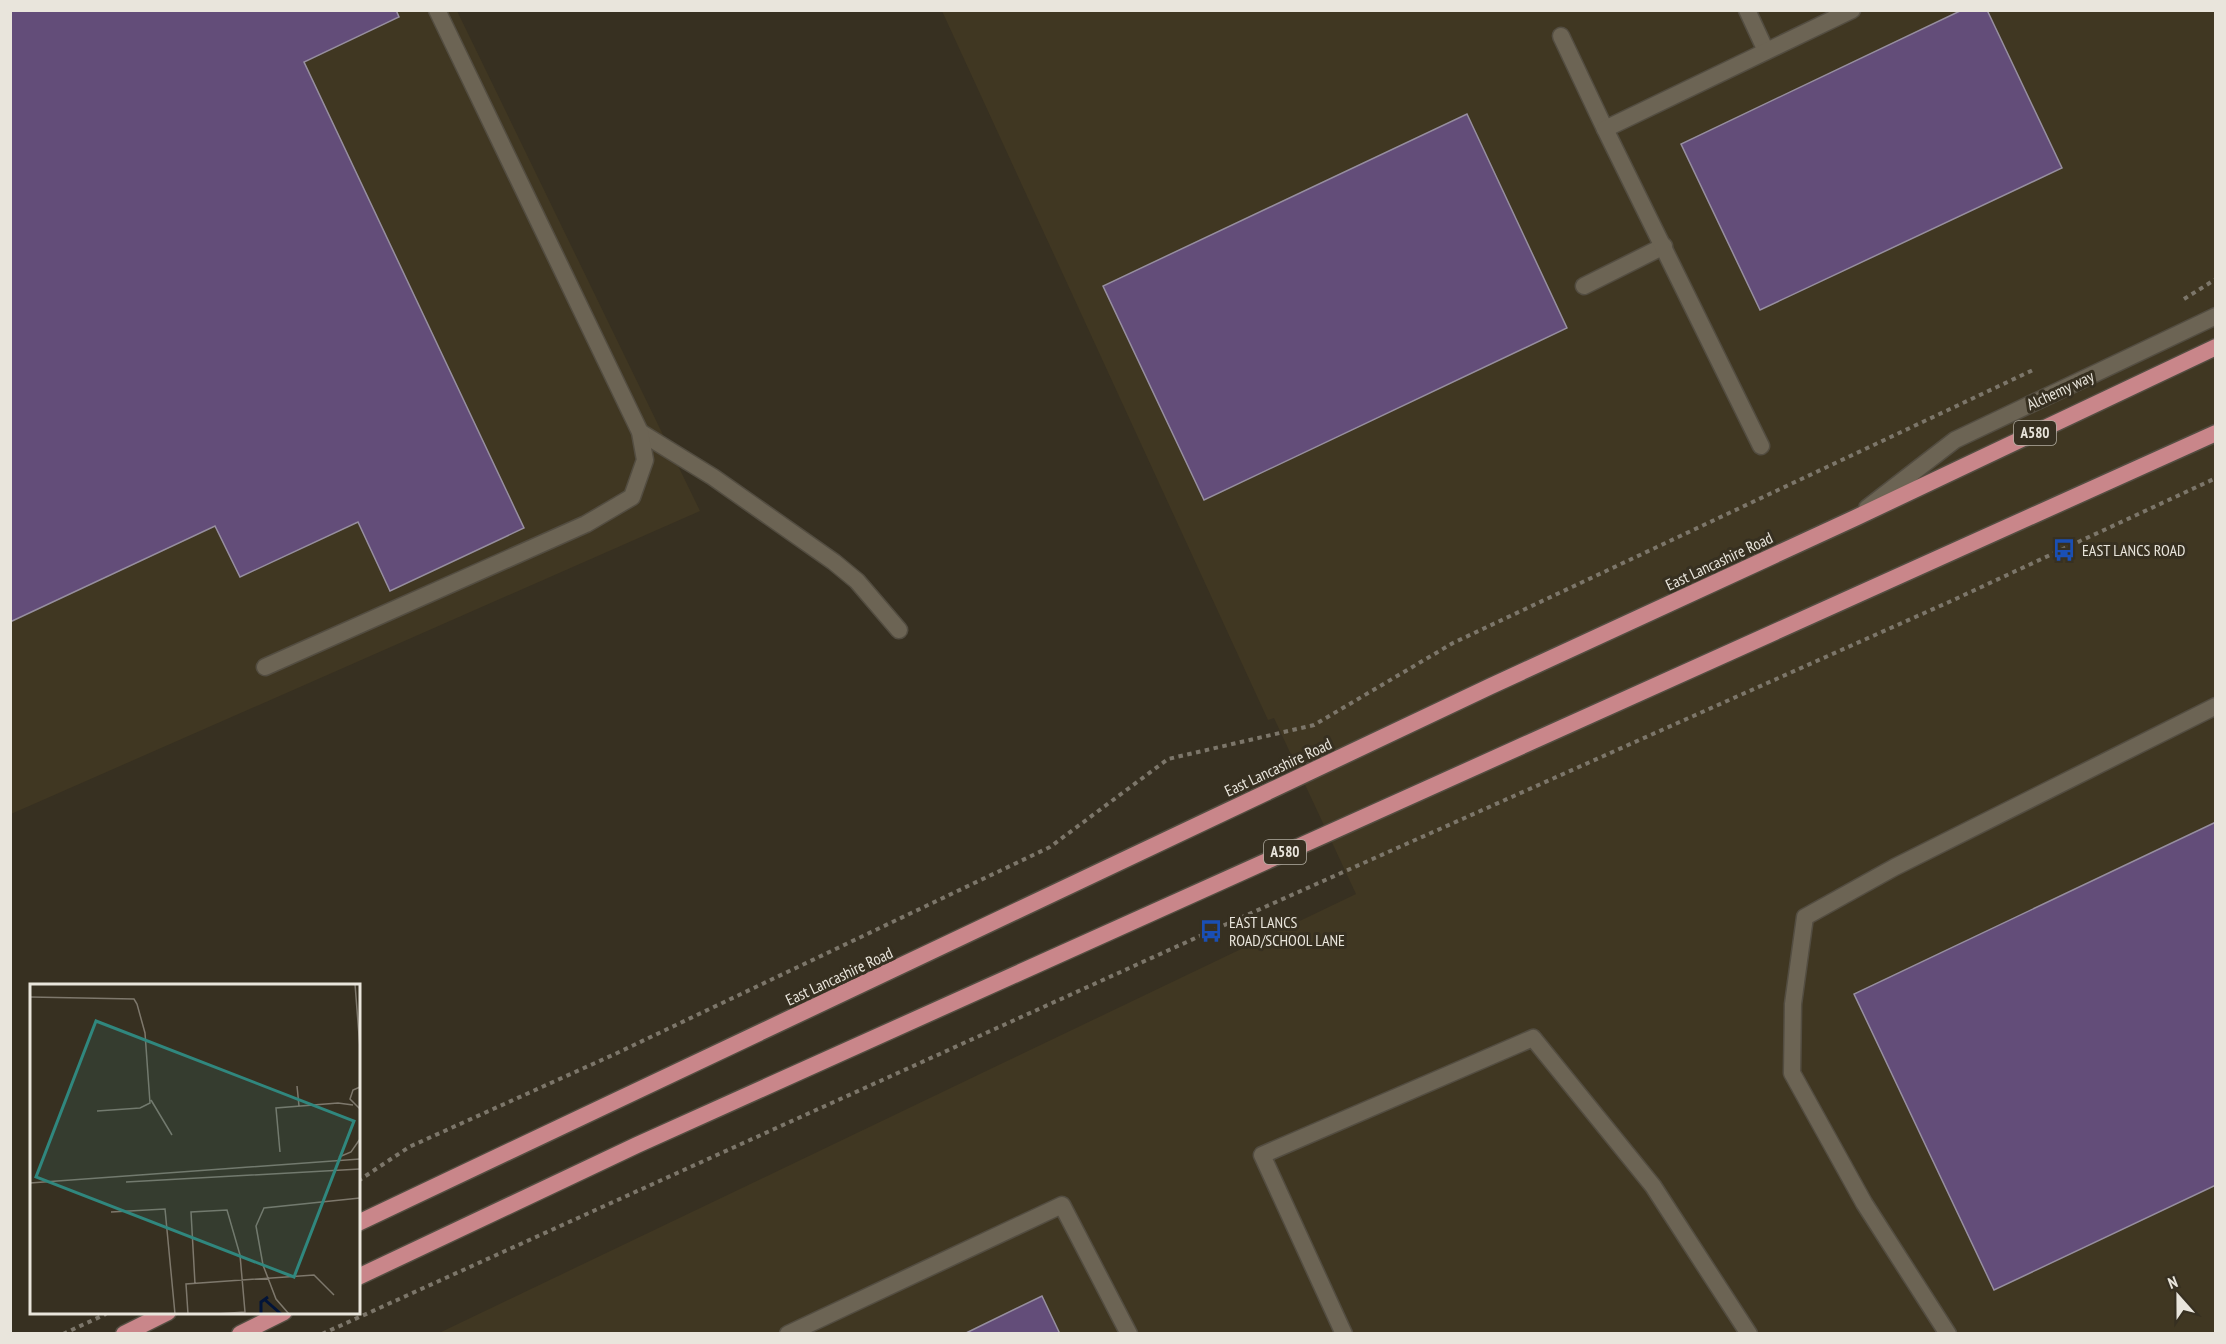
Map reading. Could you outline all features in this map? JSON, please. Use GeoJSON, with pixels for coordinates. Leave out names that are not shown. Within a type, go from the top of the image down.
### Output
{"type":"FeatureCollection","features":[{"type":"Feature","properties":{"kind":"highway","name":"East Lancashire Road"},"geometry":{"type":"LineString","coordinates":[[360,1222],[1491,686],[1855,518],[2216,347]]}},
{"type":"Feature","properties":{"kind":"highway","name":"A580"},"geometry":{"type":"LineString","coordinates":[[360,1276],[637,1144],[2216,433]]}},
{"type":"Feature","properties":{"kind":"highway"},"geometry":{"type":"LineString","coordinates":[[124,1334],[164,1314]]}},
{"type":"Feature","properties":{"kind":"highway"},"geometry":{"type":"LineString","coordinates":[[240,1334],[280,1314]]}},
{"type":"Feature","properties":{"kind":"street"},"geometry":{"type":"LineString","coordinates":[[265,667],[586,524],[632,497],[645,460],[640,432],[437,10]]}},
{"type":"Feature","properties":{"kind":"street"},"geometry":{"type":"LineString","coordinates":[[1747,10],[1766,51]]}},
{"type":"Feature","properties":{"kind":"street"},"geometry":{"type":"LineString","coordinates":[[1605,129],[1852,10]]}},
{"type":"Feature","properties":{"kind":"street"},"geometry":{"type":"LineString","coordinates":[[1561,36],[1761,446]]}},
{"type":"Feature","properties":{"kind":"street"},"geometry":{"type":"LineString","coordinates":[[1584,286],[1664,246]]}},
{"type":"Feature","properties":{"kind":"street","name":"Alchemy way"},"geometry":{"type":"LineString","coordinates":[[1855,518],[1955,440],[2216,316]]}},
{"type":"Feature","properties":{"kind":"street"},"geometry":{"type":"LineString","coordinates":[[640,432],[713,477],[834,562],[857,581],[899,630]]}},
{"type":"Feature","properties":{"kind":"street"},"geometry":{"type":"LineString","coordinates":[[1948,1334],[1864,1203],[1792,1073],[1793,1004],[1805,917],[1895,867],[2216,706]]}},
{"type":"Feature","properties":{"kind":"street"},"geometry":{"type":"LineString","coordinates":[[1344,1334],[1262,1155],[1533,1038],[1653,1186],[1749,1334]]}},
{"type":"Feature","properties":{"kind":"street"},"geometry":{"type":"LineString","coordinates":[[788,1334],[1062,1205],[1129,1334]]}},
{"type":"Feature","properties":{"kind":"path"},"geometry":{"type":"LineString","coordinates":[[2180,301],[2216,279]]}},
{"type":"Feature","properties":{"kind":"path"},"geometry":{"type":"LineString","coordinates":[[360,1180],[409,1147],[615,1054],[1050,847],[1168,759],[1314,725],[1453,643],[2039,368]]}},
{"type":"Feature","properties":{"kind":"path"},"geometry":{"type":"LineString","coordinates":[[322,1334],[1200,935],[1960,598],[2216,478]]}},
{"type":"Feature","properties":{"kind":"path"},"geometry":{"type":"LineString","coordinates":[[63,1334],[104,1314]]}},
{"type":"Feature","properties":{"kind":"shaded area"},"geometry":{"type":"Polygon","coordinates":[[[11,11],[457,11],[700,511],[11,814],[11,11]]]}},
{"type":"Feature","properties":{"kind":"shaded area"},"geometry":{"type":"Polygon","coordinates":[[[942,11],[2215,11],[2215,1333],[437,1334],[1356,894],[1274,718],[1268,720],[942,11]]]}},
{"type":"Feature","properties":{"kind":"building"},"geometry":{"type":"Polygon","coordinates":[[[10,10],[396,10],[399,17],[304,62],[524,528],[390,591],[358,522],[240,577],[215,526],[10,622],[10,10]]]}},
{"type":"Feature","properties":{"kind":"building"},"geometry":{"type":"Polygon","coordinates":[[[1962,10],[1987,10],[2062,168],[1760,310],[1681,144],[1962,10]]]}},
{"type":"Feature","properties":{"kind":"building"},"geometry":{"type":"Polygon","coordinates":[[[1467,114],[1567,328],[1204,500],[1103,286],[1467,114]]]}},
{"type":"Feature","properties":{"kind":"building"},"geometry":{"type":"Polygon","coordinates":[[[2216,822],[2216,1185],[1994,1290],[1854,994],[2216,822]]]}},
{"type":"Feature","properties":{"kind":"building"},"geometry":{"type":"Polygon","coordinates":[[[1042,1296],[1060,1334],[964,1334],[1042,1296]]]}},
{"type":"Feature","properties":{"kind":"place","name":"EAST LANCS ROAD"},"geometry":{"type":"Point","coordinates":[2064,550]}},
{"type":"Feature","properties":{"kind":"place","name":"EAST LANCS ROAD/SCHOOL LANE"},"geometry":{"type":"Point","coordinates":[1211,931]}}]}
